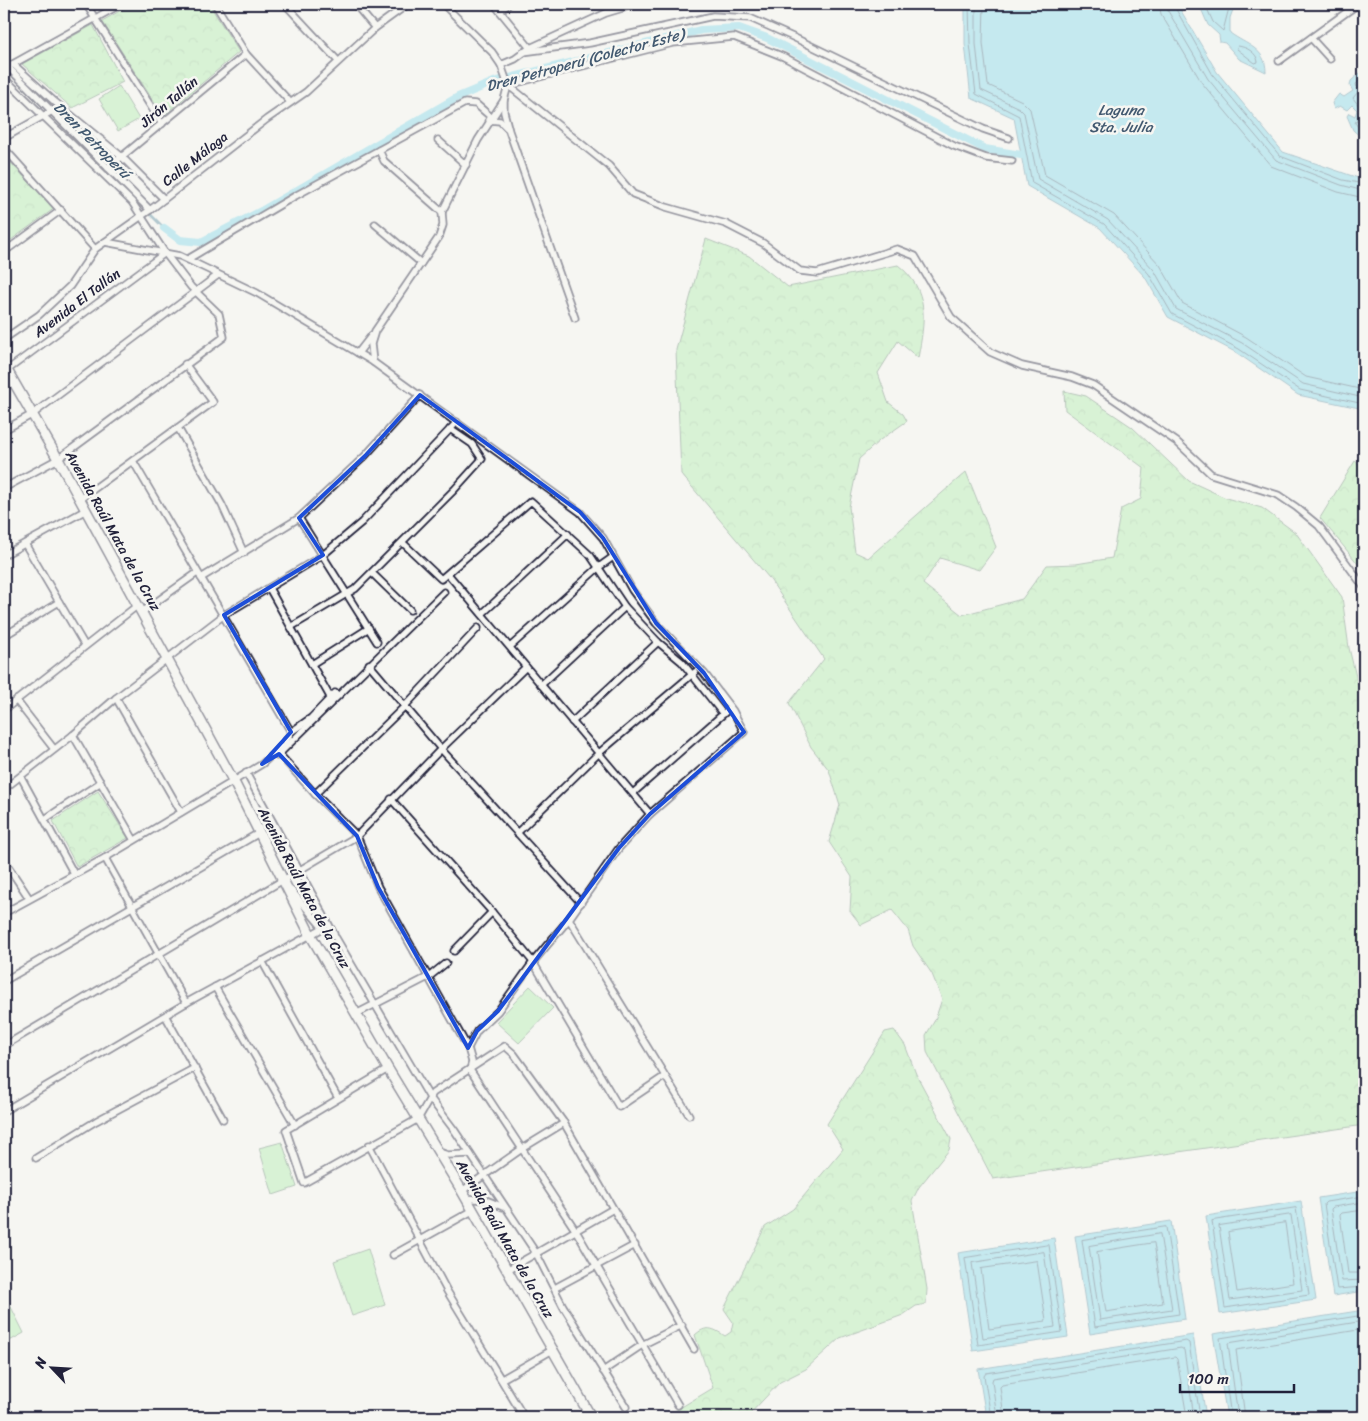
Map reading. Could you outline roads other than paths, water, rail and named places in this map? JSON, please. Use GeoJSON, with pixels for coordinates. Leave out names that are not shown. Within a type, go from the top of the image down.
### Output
{"type":"FeatureCollection","features":[{"type":"Feature","properties":{"kind":"street"},"geometry":{"type":"LineString","coordinates":[[86,4],[162,124]]}},
{"type":"Feature","properties":{"kind":"street"},"geometry":{"type":"LineString","coordinates":[[7,66],[121,4]]}},
{"type":"Feature","properties":{"kind":"street"},"geometry":{"type":"LineString","coordinates":[[215,4],[246,54],[290,102]]}},
{"type":"Feature","properties":{"kind":"street"},"geometry":{"type":"LineString","coordinates":[[285,4],[338,61]]}},
{"type":"Feature","properties":{"kind":"street"},"geometry":{"type":"LineString","coordinates":[[355,4],[375,28]]}},
{"type":"Feature","properties":{"kind":"street","name":"Calle Málaga"},"geometry":{"type":"LineString","coordinates":[[4,339],[38,315],[70,286],[95,249],[142,216],[290,102],[306,92],[375,28],[408,4]]}},
{"type":"Feature","properties":{"kind":"street"},"geometry":{"type":"LineString","coordinates":[[443,4],[492,52],[501,65],[508,85],[609,166],[633,194],[666,207],[726,224],[763,243],[800,271],[817,273],[897,249],[909,252],[922,264],[951,317],[990,352],[1022,366],[1072,377],[1092,385],[1177,442],[1211,474],[1278,495],[1319,526],[1364,587]]}},
{"type":"Feature","properties":{"kind":"street"},"geometry":{"type":"LineString","coordinates":[[494,4],[530,48]]}},
{"type":"Feature","properties":{"kind":"street"},"geometry":{"type":"LineString","coordinates":[[500,11],[509,4]]}},
{"type":"Feature","properties":{"kind":"street"},"geometry":{"type":"LineString","coordinates":[[501,65],[530,48],[606,13],[636,4]]}},
{"type":"Feature","properties":{"kind":"street"},"geometry":{"type":"LineString","coordinates":[[640,4],[650,4]]}},
{"type":"Feature","properties":{"kind":"street"},"geometry":{"type":"LineString","coordinates":[[1279,61],[1358,4]]}},
{"type":"Feature","properties":{"kind":"street"},"geometry":{"type":"LineString","coordinates":[[523,52],[590,43],[712,16],[750,18],[982,129],[1009,138]]}},
{"type":"Feature","properties":{"kind":"street"},"geometry":{"type":"LineString","coordinates":[[508,85],[673,43],[734,37],[784,57],[954,146],[986,158],[1012,161]]}},
{"type":"Feature","properties":{"kind":"street"},"geometry":{"type":"LineString","coordinates":[[1311,38],[1330,59]]}},
{"type":"Feature","properties":{"kind":"street","name":"Jirón Tallán"},"geometry":{"type":"LineString","coordinates":[[108,168],[246,54]]}},
{"type":"Feature","properties":{"kind":"street"},"geometry":{"type":"LineString","coordinates":[[7,66],[150,210]]}},
{"type":"Feature","properties":{"kind":"street"},"geometry":{"type":"LineString","coordinates":[[7,66],[55,102],[122,157],[164,199]]}},
{"type":"Feature","properties":{"kind":"street"},"geometry":{"type":"LineString","coordinates":[[4,78],[132,202],[165,253],[197,292],[219,314],[224,337],[58,459],[4,488]]}},
{"type":"Feature","properties":{"kind":"street"},"geometry":{"type":"LineString","coordinates":[[508,85],[504,100],[504,112],[509,132],[575,318]]}},
{"type":"Feature","properties":{"kind":"street"},"geometry":{"type":"LineString","coordinates":[[358,353],[439,237],[443,225],[442,212],[490,119],[504,100]]}},
{"type":"Feature","properties":{"kind":"street"},"geometry":{"type":"LineString","coordinates":[[188,259],[464,103],[476,104],[490,119],[500,122],[509,132]]}},
{"type":"Feature","properties":{"kind":"street"},"geometry":{"type":"LineString","coordinates":[[4,138],[52,111]]}},
{"type":"Feature","properties":{"kind":"street"},"geometry":{"type":"LineString","coordinates":[[438,140],[466,165]]}},
{"type":"Feature","properties":{"kind":"street"},"geometry":{"type":"LineString","coordinates":[[4,148],[95,249]]}},
{"type":"Feature","properties":{"kind":"street"},"geometry":{"type":"LineString","coordinates":[[379,150],[384,161],[442,212]]}},
{"type":"Feature","properties":{"kind":"street"},"geometry":{"type":"LineString","coordinates":[[5,249],[61,210]]}},
{"type":"Feature","properties":{"kind":"street"},"geometry":{"type":"LineString","coordinates":[[375,224],[421,263]]}},
{"type":"Feature","properties":{"kind":"street"},"geometry":{"type":"LineString","coordinates":[[105,242],[188,259],[257,293],[373,362],[580,512],[603,538],[632,590],[656,623],[699,668],[730,708],[744,732],[650,814],[619,848],[581,903],[533,962],[498,1011],[476,1031],[468,1048]]}},
{"type":"Feature","properties":{"kind":"street","name":"Avenida El Tallán"},"geometry":{"type":"LineString","coordinates":[[5,369],[165,253]]}},
{"type":"Feature","properties":{"kind":"street"},"geometry":{"type":"LineString","coordinates":[[4,430],[33,414],[218,275]]}},
{"type":"Feature","properties":{"kind":"street"},"geometry":{"type":"LineString","coordinates":[[373,362],[371,344],[375,331]]}},
{"type":"Feature","properties":{"kind":"street"},"geometry":{"type":"LineString","coordinates":[[80,499],[213,402],[185,364]]}},
{"type":"Feature","properties":{"kind":"street","name":"Avenida Raúl Mata de la Cruz"},"geometry":{"type":"LineString","coordinates":[[5,369],[58,459],[234,782],[310,934],[554,1349],[591,1417]]}},
{"type":"Feature","properties":{"kind":"street"},"geometry":{"type":"LineString","coordinates":[[4,710],[85,646],[140,608],[244,553],[300,518],[365,456],[420,395]]}},
{"type":"Feature","properties":{"kind":"street"},"geometry":{"type":"LineString","coordinates":[[4,789],[74,735],[116,698],[224,616],[323,555],[362,522],[457,422]]}},
{"type":"Feature","properties":{"kind":"street"},"geometry":{"type":"LineString","coordinates":[[178,428],[222,506],[244,553]]}},
{"type":"Feature","properties":{"kind":"street"},"geometry":{"type":"LineString","coordinates":[[291,627],[348,595],[403,543],[482,459],[472,444],[450,429]]}},
{"type":"Feature","properties":{"kind":"street"},"geometry":{"type":"LineString","coordinates":[[133,460],[291,732]]}},
{"type":"Feature","properties":{"kind":"street"},"geometry":{"type":"LineString","coordinates":[[403,543],[441,579],[531,501],[568,534],[599,567],[625,607],[658,642],[682,662],[723,714]]}},
{"type":"Feature","properties":{"kind":"street"},"geometry":{"type":"LineString","coordinates":[[4,555],[86,510]]}},
{"type":"Feature","properties":{"kind":"street"},"geometry":{"type":"LineString","coordinates":[[300,518],[377,642]]}},
{"type":"Feature","properties":{"kind":"street"},"geometry":{"type":"LineString","coordinates":[[482,614],[568,534]]}},
{"type":"Feature","properties":{"kind":"street"},"geometry":{"type":"LineString","coordinates":[[25,544],[85,646]]}},
{"type":"Feature","properties":{"kind":"street"},"geometry":{"type":"LineString","coordinates":[[511,646],[599,567],[613,557]]}},
{"type":"Feature","properties":{"kind":"street"},"geometry":{"type":"LineString","coordinates":[[372,573],[410,610]]}},
{"type":"Feature","properties":{"kind":"street"},"geometry":{"type":"LineString","coordinates":[[448,574],[511,646],[526,667],[650,814]]}},
{"type":"Feature","properties":{"kind":"street"},"geometry":{"type":"LineString","coordinates":[[262,764],[284,744],[291,732],[311,718],[332,695],[312,664],[269,588]]}},
{"type":"Feature","properties":{"kind":"street"},"geometry":{"type":"LineString","coordinates":[[4,913],[105,858],[279,754],[444,592]]}},
{"type":"Feature","properties":{"kind":"street"},"geometry":{"type":"LineString","coordinates":[[4,636],[59,602]]}},
{"type":"Feature","properties":{"kind":"street"},"geometry":{"type":"LineString","coordinates":[[541,685],[625,607]]}},
{"type":"Feature","properties":{"kind":"street"},"geometry":{"type":"LineString","coordinates":[[312,664],[369,628]]}},
{"type":"Feature","properties":{"kind":"street"},"geometry":{"type":"LineString","coordinates":[[315,794],[405,706],[478,628]]}},
{"type":"Feature","properties":{"kind":"street"},"geometry":{"type":"LineString","coordinates":[[572,722],[658,642]]}},
{"type":"Feature","properties":{"kind":"street"},"geometry":{"type":"LineString","coordinates":[[369,664],[441,749],[581,903]]}},
{"type":"Feature","properties":{"kind":"street"},"geometry":{"type":"LineString","coordinates":[[4,1046],[357,836],[441,749],[526,667]]}},
{"type":"Feature","properties":{"kind":"street"},"geometry":{"type":"LineString","coordinates":[[517,834],[599,754],[699,668]]}},
{"type":"Feature","properties":{"kind":"street"},"geometry":{"type":"LineString","coordinates":[[116,698],[181,812]]}},
{"type":"Feature","properties":{"kind":"street"},"geometry":{"type":"LineString","coordinates":[[16,700],[54,749]]}},
{"type":"Feature","properties":{"kind":"street"},"geometry":{"type":"LineString","coordinates":[[633,793],[730,708]]}},
{"type":"Feature","properties":{"kind":"street"},"geometry":{"type":"LineString","coordinates":[[74,735],[134,840]]}},
{"type":"Feature","properties":{"kind":"street"},"geometry":{"type":"LineString","coordinates":[[279,754],[357,836],[378,887],[430,976],[468,1048],[472,1062],[470,1070],[576,1231],[678,1405]]}},
{"type":"Feature","properties":{"kind":"street"},"geometry":{"type":"LineString","coordinates":[[246,773],[374,1005],[430,1098],[536,1253],[563,1306],[626,1407]]}},
{"type":"Feature","properties":{"kind":"street"},"geometry":{"type":"LineString","coordinates":[[20,777],[74,874]]}},
{"type":"Feature","properties":{"kind":"street"},"geometry":{"type":"LineString","coordinates":[[45,819],[101,782]]}},
{"type":"Feature","properties":{"kind":"street"},"geometry":{"type":"LineString","coordinates":[[391,800],[492,912],[533,962],[619,1107],[665,1076]]}},
{"type":"Feature","properties":{"kind":"street"},"geometry":{"type":"LineString","coordinates":[[4,981],[131,905],[259,833]]}},
{"type":"Feature","properties":{"kind":"street"},"geometry":{"type":"LineString","coordinates":[[105,858],[186,1003]]}},
{"type":"Feature","properties":{"kind":"street"},"geometry":{"type":"LineString","coordinates":[[4,860],[29,898]]}},
{"type":"Feature","properties":{"kind":"street"},"geometry":{"type":"LineString","coordinates":[[282,880],[323,928],[336,938]]}},
{"type":"Feature","properties":{"kind":"street"},"geometry":{"type":"LineString","coordinates":[[454,951],[492,912]]}},
{"type":"Feature","properties":{"kind":"street"},"geometry":{"type":"LineString","coordinates":[[569,919],[689,1115]]}},
{"type":"Feature","properties":{"kind":"street"},"geometry":{"type":"LineString","coordinates":[[4,1112],[166,1017],[186,1003],[323,928]]}},
{"type":"Feature","properties":{"kind":"street"},"geometry":{"type":"LineString","coordinates":[[262,961],[338,1098]]}},
{"type":"Feature","properties":{"kind":"street"},"geometry":{"type":"LineString","coordinates":[[356,1014],[430,976],[446,964]]}},
{"type":"Feature","properties":{"kind":"street"},"geometry":{"type":"LineString","coordinates":[[215,987],[294,1125]]}},
{"type":"Feature","properties":{"kind":"street"},"geometry":{"type":"LineString","coordinates":[[166,1017],[223,1119]]}},
{"type":"Feature","properties":{"kind":"street"},"geometry":{"type":"LineString","coordinates":[[388,1069],[286,1130],[304,1183],[418,1119],[433,1093],[505,1046],[514,1054],[564,1123],[682,1325],[694,1349]]}},
{"type":"Feature","properties":{"kind":"street"},"geometry":{"type":"LineString","coordinates":[[36,1158],[96,1121],[195,1068]]}},
{"type":"Feature","properties":{"kind":"street"},"geometry":{"type":"LineString","coordinates":[[463,1194],[484,1176],[523,1148],[564,1123]]}},
{"type":"Feature","properties":{"kind":"street"},"geometry":{"type":"LineString","coordinates":[[370,1145],[447,1292],[524,1417]]}},
{"type":"Feature","properties":{"kind":"street"},"geometry":{"type":"LineString","coordinates":[[437,1151],[448,1155],[470,1154]]}},
{"type":"Feature","properties":{"kind":"street"},"geometry":{"type":"LineString","coordinates":[[463,1194],[486,1200],[506,1210]]}},
{"type":"Feature","properties":{"kind":"street"},"geometry":{"type":"LineString","coordinates":[[507,1270],[613,1209]]}},
{"type":"Feature","properties":{"kind":"street"},"geometry":{"type":"LineString","coordinates":[[393,1255],[472,1211]]}},
{"type":"Feature","properties":{"kind":"street"},"geometry":{"type":"LineString","coordinates":[[555,1288],[635,1245]]}},
{"type":"Feature","properties":{"kind":"street"},"geometry":{"type":"LineString","coordinates":[[603,1371],[642,1345],[682,1325]]}},
{"type":"Feature","properties":{"kind":"street"},"geometry":{"type":"LineString","coordinates":[[502,1379],[554,1349]]}},
{"type":"Feature","properties":{"kind":"water","name":"Laguna Sta. Julia"},"geometry":{"type":"Polygon","coordinates":[[[963,4],[1177,4],[1217,72],[1283,152],[1364,180],[1364,409],[1298,395],[1237,353],[1168,317],[1145,277],[1100,228],[1027,186],[1014,118],[971,98],[965,44],[965,8],[963,4]]]}},
{"type":"Feature","properties":{"kind":"water"},"geometry":{"type":"Polygon","coordinates":[[[1199,4],[1235,4],[1230,18],[1230,33],[1259,52],[1263,57],[1266,72],[1239,59],[1225,43],[1220,42],[1219,35],[1208,25],[1199,4]]]}},
{"type":"Feature","properties":{"kind":"water"},"geometry":{"type":"Polygon","coordinates":[[[1364,58],[1364,140],[1353,130],[1347,116],[1349,113],[1355,116],[1357,110],[1352,105],[1347,110],[1340,106],[1334,109],[1332,103],[1339,94],[1344,97],[1353,91],[1350,86],[1351,81],[1361,72],[1364,58]]]}},
{"type":"Feature","properties":{"kind":"water"},"geometry":{"type":"Polygon","coordinates":[[[1364,1191],[1364,1291],[1333,1296],[1318,1198],[1364,1191]]]}},
{"type":"Feature","properties":{"kind":"water"},"geometry":{"type":"Polygon","coordinates":[[[1301,1201],[1316,1300],[1220,1314],[1206,1216],[1301,1201]]]}},
{"type":"Feature","properties":{"kind":"water"},"geometry":{"type":"Polygon","coordinates":[[[1171,1221],[1185,1319],[1090,1334],[1075,1236],[1171,1221]]]}},
{"type":"Feature","properties":{"kind":"water"},"geometry":{"type":"Polygon","coordinates":[[[1054,1238],[1068,1337],[973,1351],[958,1253],[1054,1238]]]}},
{"type":"Feature","properties":{"kind":"water"},"geometry":{"type":"Polygon","coordinates":[[[1364,1310],[1364,1417],[1227,1417],[1213,1334],[1364,1310]]]}},
{"type":"Feature","properties":{"kind":"water"},"geometry":{"type":"Polygon","coordinates":[[[1193,1335],[1206,1417],[986,1417],[978,1369],[1193,1335]]]}},
{"type":"Feature","properties":{"kind":"waterway","name":"Dren Petroperú (Colector Este)"},"geometry":{"type":"LineString","coordinates":[[164,228],[180,240],[201,242],[263,210],[458,97],[494,82],[701,30],[739,28],[767,38],[985,149],[1021,155]]}},
{"type":"Feature","properties":{"kind":"waterway","name":"Dren Petroperú"},"geometry":{"type":"LineString","coordinates":[[5,68],[164,228]]}}]}
